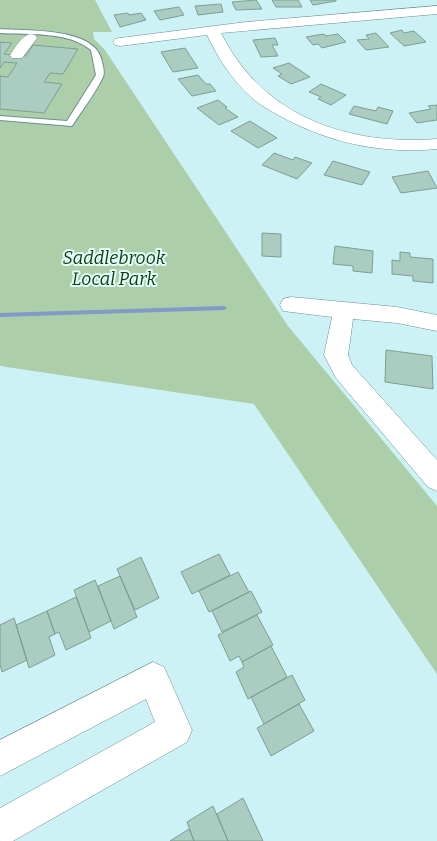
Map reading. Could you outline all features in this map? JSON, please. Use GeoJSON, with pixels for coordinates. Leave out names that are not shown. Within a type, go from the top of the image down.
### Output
{"type":"FeatureCollection","features":[{"type":"Feature","properties":{"kind":"street"},"geometry":{"type":"LineString","coordinates":[[120,42],[212,30],[437,10]]}},
{"type":"Feature","properties":{"kind":"street"},"geometry":{"type":"LineString","coordinates":[[212,30],[226,58],[256,94],[299,120],[343,137],[384,146],[408,147],[437,144]]}},
{"type":"Feature","properties":{"kind":"street"},"geometry":{"type":"LineString","coordinates":[[17,55],[30,38]]}},
{"type":"Feature","properties":{"kind":"street"},"geometry":{"type":"LineString","coordinates":[[291,305],[397,315],[437,323]]}},
{"type":"Feature","properties":{"kind":"street"},"geometry":{"type":"LineString","coordinates":[[344,310],[336,355],[344,371],[437,479]]}},
{"type":"Feature","properties":{"kind":"street"},"geometry":{"type":"LineString","coordinates":[[0,759],[153,678],[175,730],[0,828]]}},
{"type":"Feature","properties":{"kind":"lane"},"geometry":{"type":"LineString","coordinates":[[0,31],[56,36],[83,41],[93,46],[97,53],[100,75],[69,124],[0,118]]}},
{"type":"Feature","properties":{"kind":"green space","name":"Saddlebrook Local Park"},"geometry":{"type":"Polygon","coordinates":[[[0,0],[95,0],[112,32],[93,32],[94,39],[105,50],[288,326],[437,506],[437,674],[254,404],[0,366],[0,0]]]}},
{"type":"Feature","properties":{"kind":"building"},"geometry":{"type":"Polygon","coordinates":[[[256,0],[262,9],[236,10],[232,2],[256,0]]]}},
{"type":"Feature","properties":{"kind":"building"},"geometry":{"type":"Polygon","coordinates":[[[272,0],[298,0],[302,7],[276,7],[272,0]]]}},
{"type":"Feature","properties":{"kind":"building"},"geometry":{"type":"Polygon","coordinates":[[[310,0],[336,0],[336,1],[313,5],[310,0]]]}},
{"type":"Feature","properties":{"kind":"building"},"geometry":{"type":"Polygon","coordinates":[[[221,4],[223,12],[198,15],[195,6],[221,4]]]}},
{"type":"Feature","properties":{"kind":"building"},"geometry":{"type":"Polygon","coordinates":[[[179,7],[184,15],[160,20],[154,11],[179,7]]]}},
{"type":"Feature","properties":{"kind":"building"},"geometry":{"type":"Polygon","coordinates":[[[128,13],[129,15],[141,13],[146,20],[120,27],[114,15],[128,13]]]}},
{"type":"Feature","properties":{"kind":"building"},"geometry":{"type":"Polygon","coordinates":[[[402,30],[404,33],[414,31],[426,42],[404,46],[390,33],[402,30]]]}},
{"type":"Feature","properties":{"kind":"building"},"geometry":{"type":"Polygon","coordinates":[[[376,33],[389,47],[366,50],[357,40],[369,39],[366,35],[376,33]]]}},
{"type":"Feature","properties":{"kind":"building"},"geometry":{"type":"Polygon","coordinates":[[[324,34],[326,36],[338,34],[346,42],[322,48],[318,44],[313,45],[306,37],[324,34]]]}},
{"type":"Feature","properties":{"kind":"building"},"geometry":{"type":"Polygon","coordinates":[[[275,38],[278,45],[272,45],[278,56],[261,57],[253,40],[275,38]]]}},
{"type":"Feature","properties":{"kind":"building"},"geometry":{"type":"Polygon","coordinates":[[[0,42],[12,43],[4,54],[26,56],[33,45],[78,49],[63,74],[50,73],[44,82],[62,84],[44,113],[0,109],[0,76],[8,77],[17,63],[4,62],[0,68],[0,42]]]}},
{"type":"Feature","properties":{"kind":"building"},"geometry":{"type":"Polygon","coordinates":[[[185,48],[198,68],[173,72],[161,52],[185,48]]]}},
{"type":"Feature","properties":{"kind":"building"},"geometry":{"type":"Polygon","coordinates":[[[289,63],[310,77],[291,84],[278,76],[282,74],[273,68],[289,63]]]}},
{"type":"Feature","properties":{"kind":"building"},"geometry":{"type":"Polygon","coordinates":[[[198,75],[216,91],[192,96],[178,79],[198,75]]]}},
{"type":"Feature","properties":{"kind":"building"},"geometry":{"type":"Polygon","coordinates":[[[321,84],[346,95],[331,105],[318,99],[321,97],[309,92],[321,84]]]}},
{"type":"Feature","properties":{"kind":"building"},"geometry":{"type":"Polygon","coordinates":[[[218,100],[227,107],[225,108],[238,117],[219,125],[197,108],[218,100]]]}},
{"type":"Feature","properties":{"kind":"building"},"geometry":{"type":"Polygon","coordinates":[[[437,105],[437,120],[417,123],[409,113],[431,109],[428,106],[437,105]]]}},
{"type":"Feature","properties":{"kind":"building"},"geometry":{"type":"Polygon","coordinates":[[[354,106],[376,111],[378,107],[393,111],[387,124],[349,114],[354,106]]]}},
{"type":"Feature","properties":{"kind":"building"},"geometry":{"type":"Polygon","coordinates":[[[250,121],[277,138],[258,148],[231,131],[250,121]]]}},
{"type":"Feature","properties":{"kind":"building"},"geometry":{"type":"Polygon","coordinates":[[[274,153],[293,160],[295,157],[312,163],[297,179],[262,165],[274,153]]]}},
{"type":"Feature","properties":{"kind":"building"},"geometry":{"type":"Polygon","coordinates":[[[333,161],[370,172],[362,185],[324,175],[333,161]]]}},
{"type":"Feature","properties":{"kind":"building"},"geometry":{"type":"Polygon","coordinates":[[[428,171],[437,188],[401,193],[392,177],[428,171]]]}},
{"type":"Feature","properties":{"kind":"building"},"geometry":{"type":"Polygon","coordinates":[[[262,233],[281,234],[281,257],[262,256],[262,233]]]}},
{"type":"Feature","properties":{"kind":"building"},"geometry":{"type":"Polygon","coordinates":[[[335,246],[373,251],[372,273],[353,271],[353,266],[333,264],[335,246]]]}},
{"type":"Feature","properties":{"kind":"building"},"geometry":{"type":"Polygon","coordinates":[[[400,252],[410,253],[410,257],[433,259],[433,283],[413,281],[413,276],[392,274],[392,260],[400,261],[400,252]]]}},
{"type":"Feature","properties":{"kind":"building"},"geometry":{"type":"Polygon","coordinates":[[[386,350],[432,356],[433,389],[385,382],[386,350]]]}},
{"type":"Feature","properties":{"kind":"building"},"geometry":{"type":"Polygon","coordinates":[[[219,554],[230,575],[192,594],[181,572],[219,554]]]}},
{"type":"Feature","properties":{"kind":"building"},"geometry":{"type":"Polygon","coordinates":[[[141,557],[159,598],[135,610],[117,569],[141,557]]]}},
{"type":"Feature","properties":{"kind":"building"},"geometry":{"type":"Polygon","coordinates":[[[238,572],[249,592],[209,612],[199,591],[238,572]]]}},
{"type":"Feature","properties":{"kind":"building"},"geometry":{"type":"Polygon","coordinates":[[[120,576],[137,617],[114,629],[98,586],[120,576]]]}},
{"type":"Feature","properties":{"kind":"building"},"geometry":{"type":"Polygon","coordinates":[[[95,580],[111,621],[89,632],[74,590],[95,580]]]}},
{"type":"Feature","properties":{"kind":"building"},"geometry":{"type":"Polygon","coordinates":[[[251,591],[262,612],[222,632],[212,611],[251,591]]]}},
{"type":"Feature","properties":{"kind":"building"},"geometry":{"type":"Polygon","coordinates":[[[76,597],[91,638],[66,650],[59,632],[55,634],[47,611],[76,597]]]}},
{"type":"Feature","properties":{"kind":"building"},"geometry":{"type":"Polygon","coordinates":[[[47,611],[55,634],[49,637],[55,655],[29,668],[16,625],[47,611]]]}},
{"type":"Feature","properties":{"kind":"building"},"geometry":{"type":"Polygon","coordinates":[[[257,615],[273,645],[242,662],[239,656],[230,661],[218,635],[257,615]]]}},
{"type":"Feature","properties":{"kind":"building"},"geometry":{"type":"Polygon","coordinates":[[[14,618],[27,660],[2,672],[0,664],[0,625],[14,618]]]}},
{"type":"Feature","properties":{"kind":"building"},"geometry":{"type":"Polygon","coordinates":[[[271,646],[287,677],[248,699],[236,672],[244,667],[242,662],[271,646]]]}},
{"type":"Feature","properties":{"kind":"building"},"geometry":{"type":"Polygon","coordinates":[[[292,675],[305,700],[264,724],[251,697],[292,675]]]}},
{"type":"Feature","properties":{"kind":"building"},"geometry":{"type":"Polygon","coordinates":[[[299,704],[314,731],[271,756],[257,728],[299,704]]]}},
{"type":"Feature","properties":{"kind":"building"},"geometry":{"type":"Polygon","coordinates":[[[243,798],[263,841],[228,841],[217,814],[243,798]]]}},
{"type":"Feature","properties":{"kind":"building"},"geometry":{"type":"Polygon","coordinates":[[[213,806],[228,841],[194,841],[187,822],[213,806]]]}},
{"type":"Feature","properties":{"kind":"building"},"geometry":{"type":"Polygon","coordinates":[[[189,829],[194,841],[170,841],[189,829]]]}},
{"type":"Feature","properties":{"kind":"waterway"},"geometry":{"type":"LineString","coordinates":[[0,315],[224,308]]}}]}
